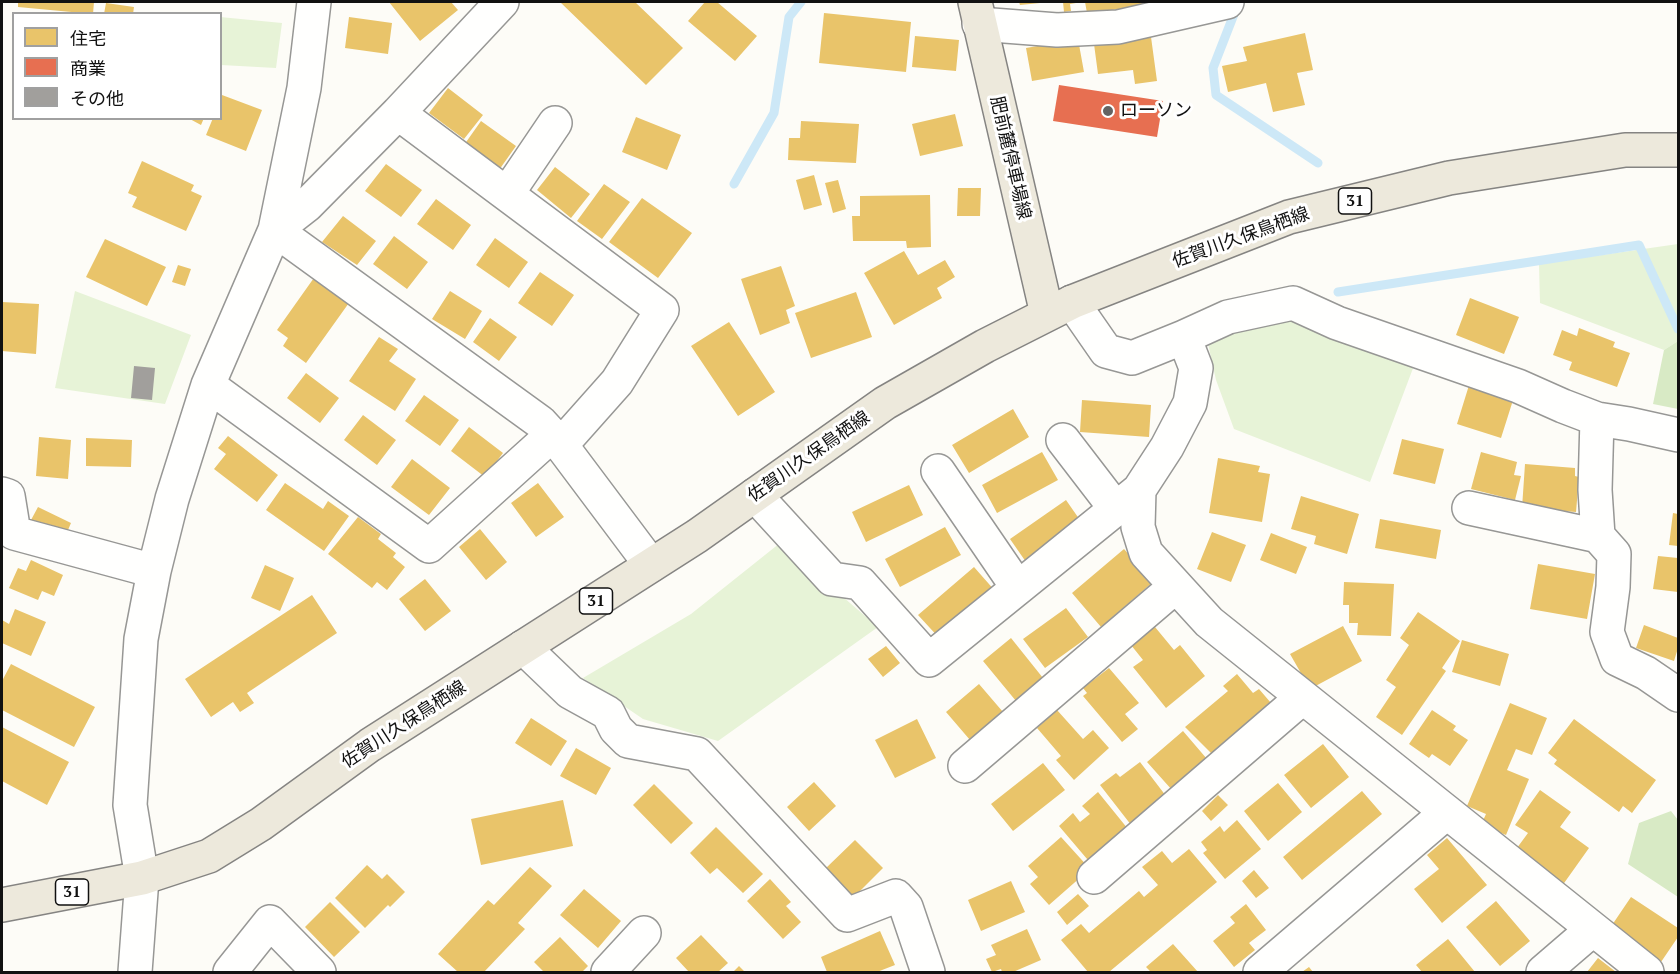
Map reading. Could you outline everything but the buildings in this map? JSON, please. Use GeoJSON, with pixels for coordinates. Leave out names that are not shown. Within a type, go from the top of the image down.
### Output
{"type":"FeatureCollection","features":[{"type":"Feature","properties":{"kind":"main road","name":"肥前麓停車場線"},"geometry":{"type":"LineString","coordinates":[[977,13],[1059,308]]}},
{"type":"Feature","properties":{"kind":"main road","name":"佐賀川久保鳥栖線"},"geometry":{"type":"LineString","coordinates":[[2,905],[142,878],[209,856],[261,824],[370,745],[697,536],[885,404],[985,346],[1059,308],[1289,217],[1449,178],[1625,150],[1678,150]]}},
{"type":"Feature","properties":{"kind":"street"},"geometry":{"type":"LineString","coordinates":[[135,972],[142,878],[130,805],[141,639],[154,571],[172,499],[208,385],[274,230],[304,88],[314,2]]}},
{"type":"Feature","properties":{"kind":"street"},"geometry":{"type":"LineString","coordinates":[[274,230],[307,205],[398,113],[502,2]]}},
{"type":"Feature","properties":{"kind":"street"},"geometry":{"type":"LineString","coordinates":[[977,13],[1057,30],[1118,27],[1227,2]]}},
{"type":"Feature","properties":{"kind":"street"},"geometry":{"type":"LineString","coordinates":[[208,385],[429,546],[557,440],[617,382],[662,310],[398,113]]}},
{"type":"Feature","properties":{"kind":"street"},"geometry":{"type":"LineString","coordinates":[[507,194],[555,123]]}},
{"type":"Feature","properties":{"kind":"street"},"geometry":{"type":"LineString","coordinates":[[274,230],[540,422],[557,440],[651,565]]}},
{"type":"Feature","properties":{"kind":"street"},"geometry":{"type":"LineString","coordinates":[[1059,308],[1106,351],[1132,358],[1228,317],[1293,303],[1336,323],[1518,386],[1597,419],[1678,435]]}},
{"type":"Feature","properties":{"kind":"street"},"geometry":{"type":"LineString","coordinates":[[756,495],[832,579],[860,583],[929,660],[1127,500],[1167,447],[1190,402],[1197,368],[1184,337]]}},
{"type":"Feature","properties":{"kind":"street"},"geometry":{"type":"LineString","coordinates":[[1597,419],[1595,490],[1598,536]]}},
{"type":"Feature","properties":{"kind":"street"},"geometry":{"type":"LineString","coordinates":[[1063,440],[1127,500],[1146,554],[1209,622],[1647,972]]}},
{"type":"Feature","properties":{"kind":"street"},"geometry":{"type":"LineString","coordinates":[[938,471],[1018,588]]}},
{"type":"Feature","properties":{"kind":"street"},"geometry":{"type":"LineString","coordinates":[[2,494],[8,496],[14,533],[154,571]]}},
{"type":"Feature","properties":{"kind":"street"},"geometry":{"type":"LineString","coordinates":[[1469,508],[1598,536],[1614,554],[1613,587],[1607,632],[1617,659],[1646,673],[1678,695]]}},
{"type":"Feature","properties":{"kind":"street"},"geometry":{"type":"LineString","coordinates":[[965,766],[1176,586]]}},
{"type":"Feature","properties":{"kind":"street"},"geometry":{"type":"LineString","coordinates":[[523,647],[570,692],[608,714],[616,729],[628,741],[697,754],[848,915],[896,896],[906,907],[928,972]]}},
{"type":"Feature","properties":{"kind":"street"},"geometry":{"type":"LineString","coordinates":[[1094,877],[1303,698]]}},
{"type":"Feature","properties":{"kind":"street"},"geometry":{"type":"LineString","coordinates":[[1260,972],[1446,813]]}},
{"type":"Feature","properties":{"kind":"street"},"geometry":{"type":"LineString","coordinates":[[230,972],[270,922],[319,972]]}},
{"type":"Feature","properties":{"kind":"street"},"geometry":{"type":"LineString","coordinates":[[1543,972],[1593,929]]}},
{"type":"Feature","properties":{"kind":"street"},"geometry":{"type":"LineString","coordinates":[[608,972],[644,933]]}},
{"type":"Feature","properties":{"kind":"green space"},"geometry":{"type":"Polygon","coordinates":[[[222,17],[282,23],[276,68],[222,65],[222,17]]]}},
{"type":"Feature","properties":{"kind":"green space"},"geometry":{"type":"Polygon","coordinates":[[[1678,244],[1678,341],[1664,350],[1540,303],[1539,264],[1678,244]]]}},
{"type":"Feature","properties":{"kind":"green space"},"geometry":{"type":"Polygon","coordinates":[[[75,291],[191,335],[165,404],[55,388],[75,291]]]}},
{"type":"Feature","properties":{"kind":"green space"},"geometry":{"type":"Polygon","coordinates":[[[1296,311],[1415,363],[1370,482],[1234,429],[1216,380],[1207,339],[1296,311]]]}},
{"type":"Feature","properties":{"kind":"green space"},"geometry":{"type":"Polygon","coordinates":[[[1678,341],[1678,409],[1653,404],[1664,350],[1678,341]]]}},
{"type":"Feature","properties":{"kind":"green space"},"geometry":{"type":"Polygon","coordinates":[[[780,543],[878,627],[718,741],[643,719],[583,678],[691,614],[780,543]]]}},
{"type":"Feature","properties":{"kind":"green space"},"geometry":{"type":"Polygon","coordinates":[[[1671,811],[1678,820],[1678,897],[1628,864],[1639,823],[1671,811]]]}},
{"type":"Feature","properties":{"kind":"waterway"},"geometry":{"type":"LineString","coordinates":[[734,184],[774,113],[789,17],[801,2]]}},
{"type":"Feature","properties":{"kind":"waterway"},"geometry":{"type":"LineString","coordinates":[[1236,9],[1213,68],[1216,95],[1318,163]]}},
{"type":"Feature","properties":{"kind":"waterway"},"geometry":{"type":"LineString","coordinates":[[1338,292],[1639,245],[1678,329]]}},
{"type":"Feature","properties":{"kind":"place","name":"ローソン"},"geometry":{"type":"Point","coordinates":[1108,111]}}]}
